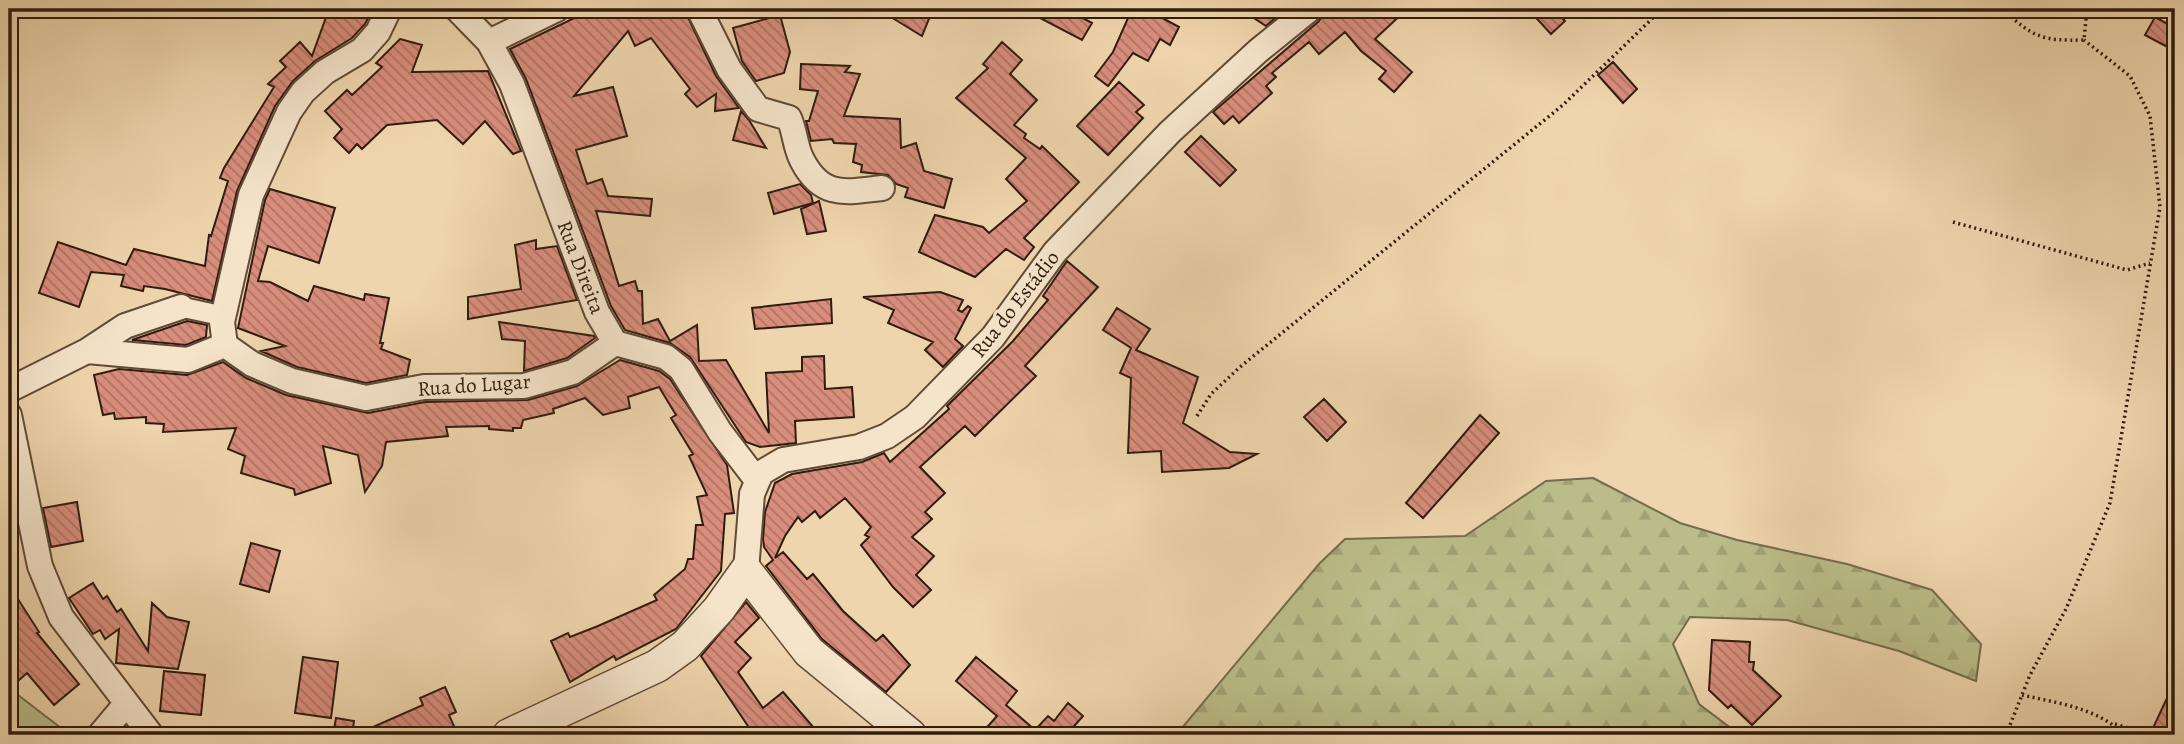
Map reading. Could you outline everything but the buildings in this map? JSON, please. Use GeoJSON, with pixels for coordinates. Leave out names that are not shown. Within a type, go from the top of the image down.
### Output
{"type":"FeatureCollection","features":[{"type":"Feature","properties":{"kind":"street"},"geometry":{"type":"LineString","coordinates":[[87,351],[188,360],[225,345],[223,317],[251,195],[289,112],[303,92],[325,72],[362,50],[378,32],[390,9]]}},
{"type":"Feature","properties":{"kind":"street","name":"Rua Direita"},"geometry":{"type":"LineString","coordinates":[[457,9],[489,42],[512,84],[597,312],[615,343]]}},
{"type":"Feature","properties":{"kind":"street"},"geometry":{"type":"LineString","coordinates":[[489,42],[557,9]]}},
{"type":"Feature","properties":{"kind":"street"},"geometry":{"type":"LineString","coordinates":[[699,9],[729,69],[758,109],[789,118],[802,160],[819,183],[835,192],[883,188]]}},
{"type":"Feature","properties":{"kind":"street","name":"Rua do Estádio"},"geometry":{"type":"LineString","coordinates":[[756,480],[767,468],[783,460],[859,447],[887,436],[915,417],[993,337],[1055,252],[1170,132],[1258,51],[1310,9]]}},
{"type":"Feature","properties":{"kind":"street"},"geometry":{"type":"LineString","coordinates":[[9,390],[87,351],[125,326],[181,307],[223,317]]}},
{"type":"Feature","properties":{"kind":"street"},"geometry":{"type":"LineString","coordinates":[[509,735],[657,666],[685,646],[719,609],[746,570],[756,480],[720,432],[681,369],[666,357],[615,343]]}},
{"type":"Feature","properties":{"kind":"street","name":"Rua do Lugar"},"geometry":{"type":"LineString","coordinates":[[225,345],[252,365],[292,381],[366,398],[424,387],[524,386],[573,372],[615,343]]}},
{"type":"Feature","properties":{"kind":"street"},"geometry":{"type":"LineString","coordinates":[[9,415],[40,566],[61,617],[151,735]]}},
{"type":"Feature","properties":{"kind":"street"},"geometry":{"type":"LineString","coordinates":[[746,570],[809,652],[910,735]]}},
{"type":"Feature","properties":{"kind":"street"},"geometry":{"type":"LineString","coordinates":[[100,735],[126,704]]}},
{"type":"Feature","properties":{"kind":"path"},"geometry":{"type":"LineString","coordinates":[[1198,416],[1211,394],[1240,367],[1563,105],[1662,9]]}},
{"type":"Feature","properties":{"kind":"path"},"geometry":{"type":"LineString","coordinates":[[1981,9],[1988,9]]}},
{"type":"Feature","properties":{"kind":"path"},"geometry":{"type":"LineString","coordinates":[[2003,9],[2032,35],[2084,40],[2130,76],[2150,116],[2160,207],[2110,503],[2066,610],[2022,695],[2006,735]]}},
{"type":"Feature","properties":{"kind":"path"},"geometry":{"type":"LineString","coordinates":[[2084,40],[2088,9]]}},
{"type":"Feature","properties":{"kind":"path"},"geometry":{"type":"LineString","coordinates":[[1953,222],[2127,270],[2150,263]]}},
{"type":"Feature","properties":{"kind":"path"},"geometry":{"type":"LineString","coordinates":[[2022,695],[2084,710],[2113,723],[2152,735]]}},
{"type":"Feature","properties":{"kind":"path"},"geometry":{"type":"LineString","coordinates":[[2113,723],[2124,735]]}},
{"type":"Feature","properties":{"kind":"green space"},"geometry":{"type":"Polygon","coordinates":[[[1593,478],[1680,523],[1737,540],[1847,564],[1932,590],[1981,644],[1976,681],[1899,651],[1787,620],[1690,617],[1673,644],[1699,704],[1740,735],[1176,735],[1319,564],[1345,539],[1465,536],[1546,481],[1593,478]]]}},
{"type":"Feature","properties":{"kind":"green space"},"geometry":{"type":"Polygon","coordinates":[[[9,688],[70,735],[9,735],[9,688]]]}}]}
